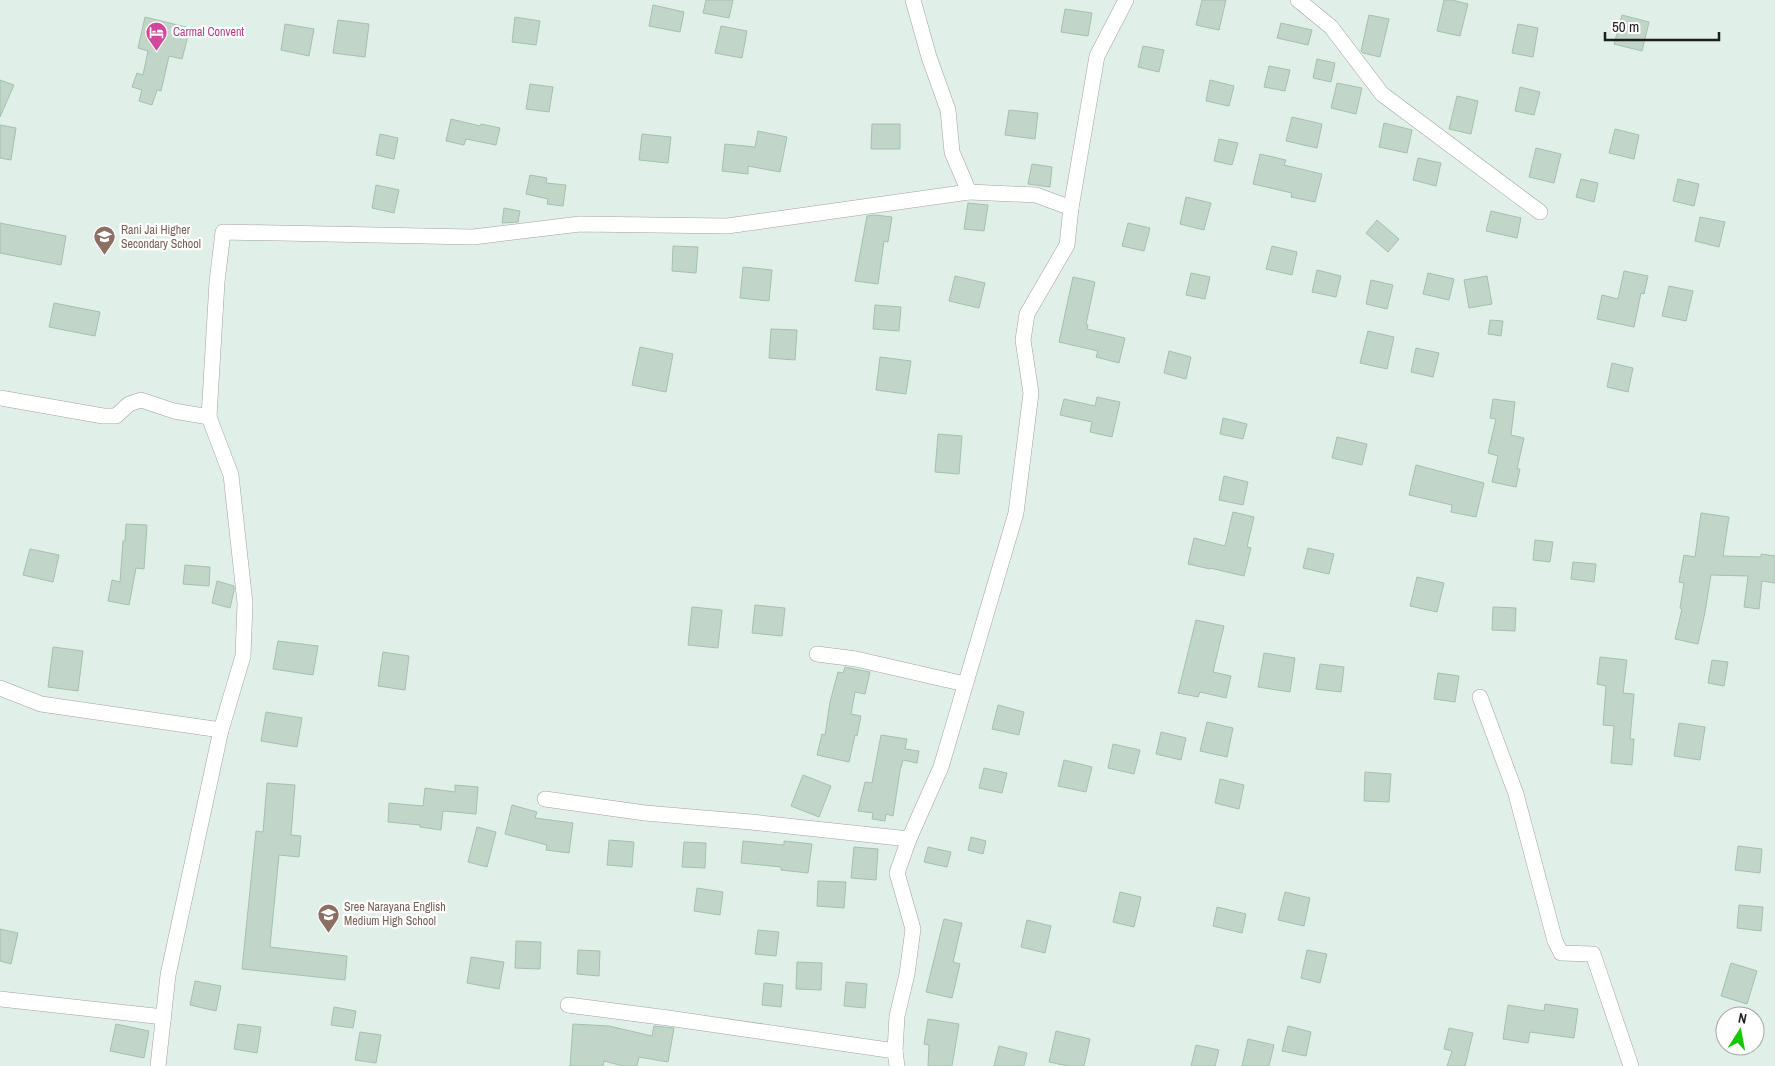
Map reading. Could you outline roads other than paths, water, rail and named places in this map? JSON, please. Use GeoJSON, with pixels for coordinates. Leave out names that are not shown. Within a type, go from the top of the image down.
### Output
{"type":"FeatureCollection","features":[{"type":"Feature","properties":{"kind":"street"},"geometry":{"type":"LineString","coordinates":[[913,0],[929,57],[948,110],[952,152],[969,192]]}},
{"type":"Feature","properties":{"kind":"street"},"geometry":{"type":"LineString","coordinates":[[897,1066],[895,1051],[897,1016],[907,974],[913,930],[897,873],[909,839],[940,767],[1016,513],[1031,393],[1023,340],[1027,314],[1067,245],[1071,208],[1097,56],[1126,0]]}},
{"type":"Feature","properties":{"kind":"street"},"geometry":{"type":"LineString","coordinates":[[1298,0],[1331,27],[1382,94],[1540,212]]}},
{"type":"Feature","properties":{"kind":"street"},"geometry":{"type":"LineString","coordinates":[[158,1066],[168,975],[221,730],[243,656],[245,603],[231,475],[209,417],[217,282],[223,232],[473,237],[580,224],[727,226],[969,192],[1036,195],[1071,208]]}},
{"type":"Feature","properties":{"kind":"street"},"geometry":{"type":"LineString","coordinates":[[0,398],[110,416],[116,416],[129,404],[141,400],[174,411],[209,417]]}},
{"type":"Feature","properties":{"kind":"street"},"geometry":{"type":"LineString","coordinates":[[817,654],[856,658],[965,684]]}},
{"type":"Feature","properties":{"kind":"street"},"geometry":{"type":"LineString","coordinates":[[0,688],[41,704],[221,730]]}},
{"type":"Feature","properties":{"kind":"street"},"geometry":{"type":"LineString","coordinates":[[1480,698],[1516,794],[1555,941],[1561,953],[1593,954],[1631,1066]]}},
{"type":"Feature","properties":{"kind":"street"},"geometry":{"type":"LineString","coordinates":[[545,799],[645,813],[909,839]]}},
{"type":"Feature","properties":{"kind":"street"},"geometry":{"type":"LineString","coordinates":[[0,999],[164,1017]]}},
{"type":"Feature","properties":{"kind":"street"},"geometry":{"type":"LineString","coordinates":[[568,1005],[895,1051]]}},
{"type":"Feature","properties":{"kind":"place","name":"Carmal Convent"},"geometry":{"type":"Point","coordinates":[157,51]}},
{"type":"Feature","properties":{"kind":"place","name":"Rani Jai Higher Secondary School"},"geometry":{"type":"Point","coordinates":[105,256]}},
{"type":"Feature","properties":{"kind":"place","name":"Sree Narayana English Medium High School"},"geometry":{"type":"Point","coordinates":[328,933]}}]}
